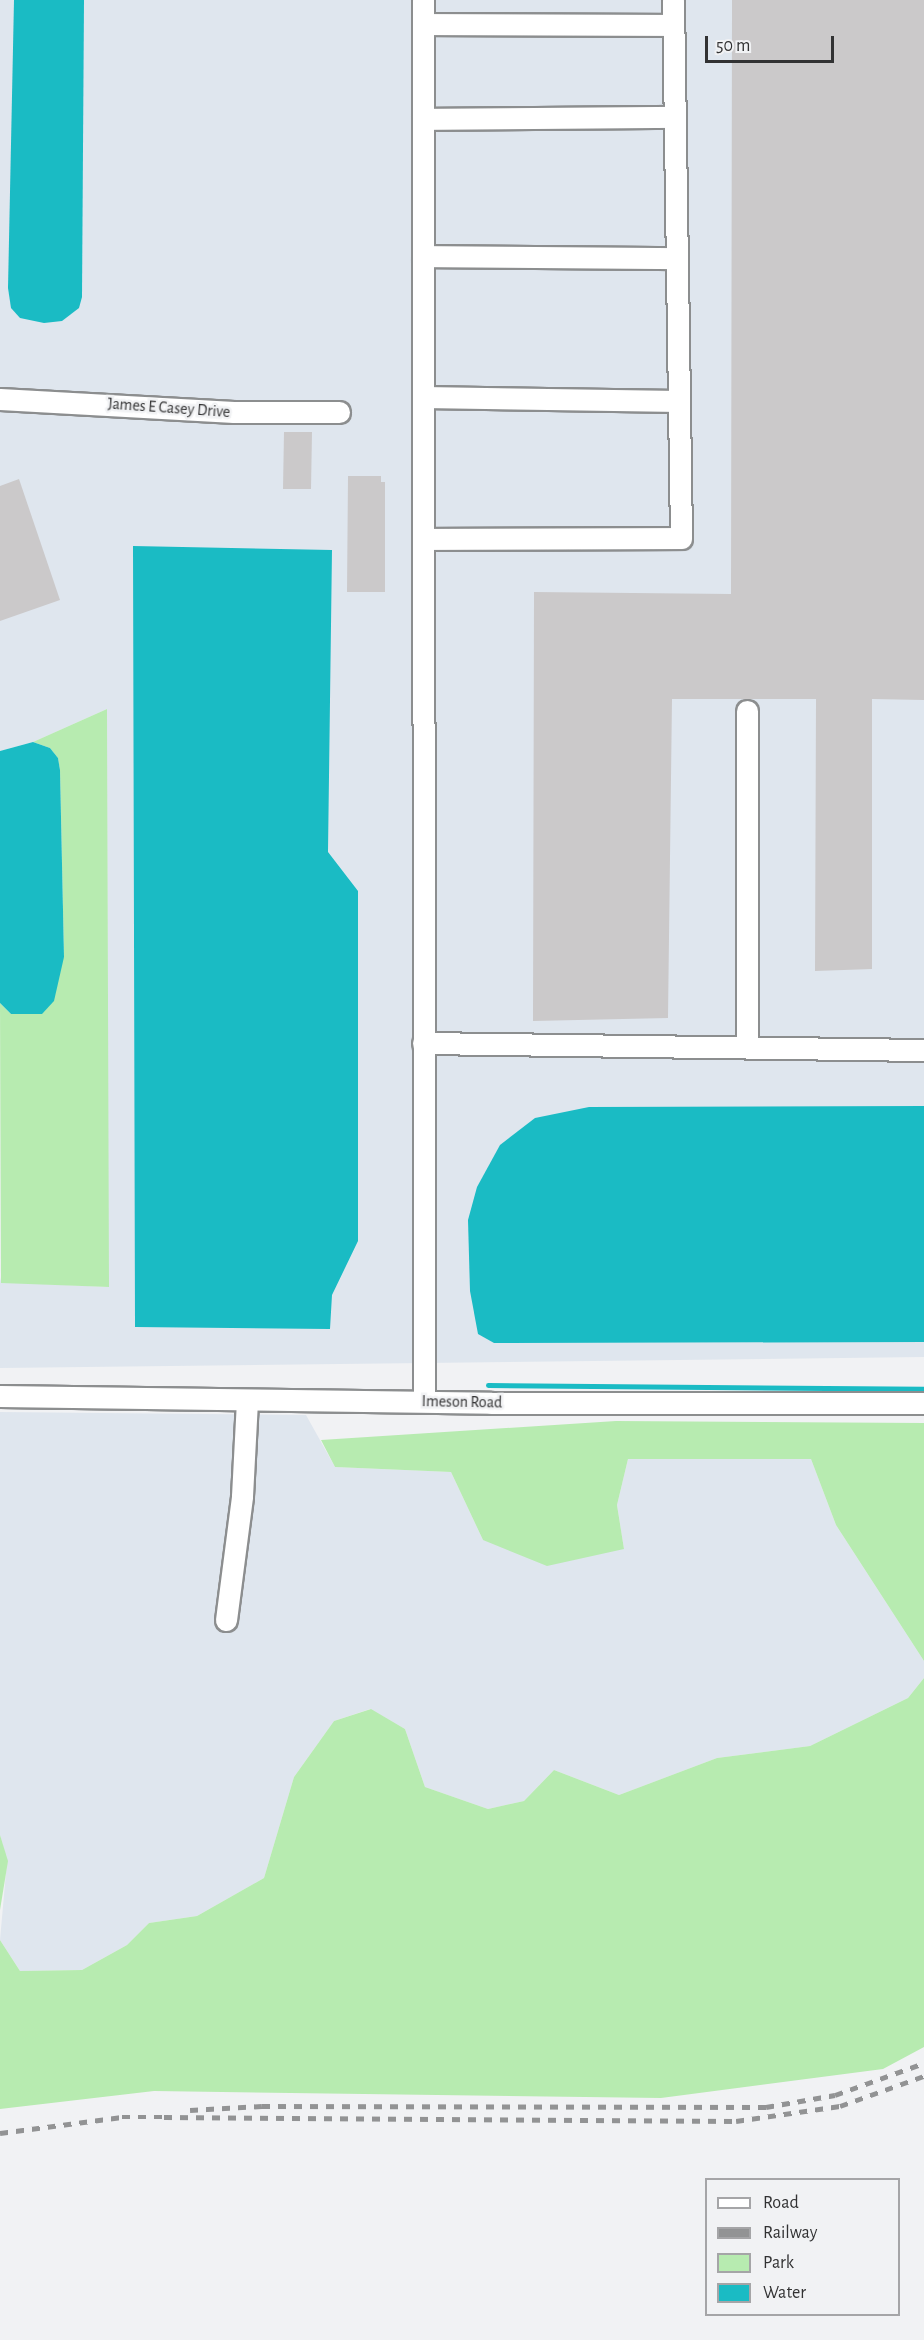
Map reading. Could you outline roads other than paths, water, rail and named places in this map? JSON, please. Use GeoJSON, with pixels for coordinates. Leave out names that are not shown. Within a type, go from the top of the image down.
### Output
{"type":"FeatureCollection","features":[{"type":"Feature","properties":{"kind":"street"},"geometry":{"type":"LineString","coordinates":[[423,0],[424,1401]]}},
{"type":"Feature","properties":{"kind":"street"},"geometry":{"type":"LineString","coordinates":[[423,539],[681,538],[673,0]]}},
{"type":"Feature","properties":{"kind":"street"},"geometry":{"type":"LineString","coordinates":[[423,24],[674,25]]}},
{"type":"Feature","properties":{"kind":"street"},"geometry":{"type":"LineString","coordinates":[[423,119],[675,117]]}},
{"type":"Feature","properties":{"kind":"street"},"geometry":{"type":"LineString","coordinates":[[423,255],[677,258]]}},
{"type":"Feature","properties":{"kind":"street"},"geometry":{"type":"LineString","coordinates":[[423,397],[679,401]]}},
{"type":"Feature","properties":{"kind":"street","name":"James E Casey Drive"},"geometry":{"type":"LineString","coordinates":[[0,399],[234,412],[339,412]]}},
{"type":"Feature","properties":{"kind":"street"},"geometry":{"type":"LineString","coordinates":[[747,711],[747,1047]]}},
{"type":"Feature","properties":{"kind":"street"},"geometry":{"type":"LineString","coordinates":[[423,1042],[924,1050]]}},
{"type":"Feature","properties":{"kind":"street","name":"Imeson Road"},"geometry":{"type":"LineString","coordinates":[[0,1396],[247,1400],[924,1403]]}},
{"type":"Feature","properties":{"kind":"street"},"geometry":{"type":"LineString","coordinates":[[226,1620],[242,1496],[247,1400]]}},
{"type":"Feature","properties":{"kind":"water"},"geometry":{"type":"Polygon","coordinates":[[[14,0],[84,0],[82,297],[79,308],[62,321],[44,323],[20,318],[11,308],[8,288],[14,0]]]}},
{"type":"Feature","properties":{"kind":"water"},"geometry":{"type":"Polygon","coordinates":[[[133,546],[332,550],[328,852],[358,891],[358,1241],[332,1295],[330,1329],[135,1327],[133,546]]]}},
{"type":"Feature","properties":{"kind":"water"},"geometry":{"type":"Polygon","coordinates":[[[33,742],[50,748],[58,758],[60,770],[64,957],[54,1001],[42,1014],[11,1014],[0,1003],[0,751],[33,742]]]}},
{"type":"Feature","properties":{"kind":"water"},"geometry":{"type":"Polygon","coordinates":[[[924,1106],[924,1342],[494,1343],[478,1334],[470,1291],[468,1220],[477,1187],[500,1145],[535,1118],[589,1107],[924,1106]]]}},
{"type":"Feature","properties":{"kind":"waterway"},"geometry":{"type":"LineString","coordinates":[[488,1385],[924,1389]]}},
{"type":"Feature","properties":{"kind":"railway"},"geometry":{"type":"LineString","coordinates":[[190,2110],[262,2106],[766,2107],[835,2095],[924,2063]]}},
{"type":"Feature","properties":{"kind":"railway"},"geometry":{"type":"LineString","coordinates":[[0,2133],[122,2117],[736,2121],[840,2106],[924,2076]]}}]}
